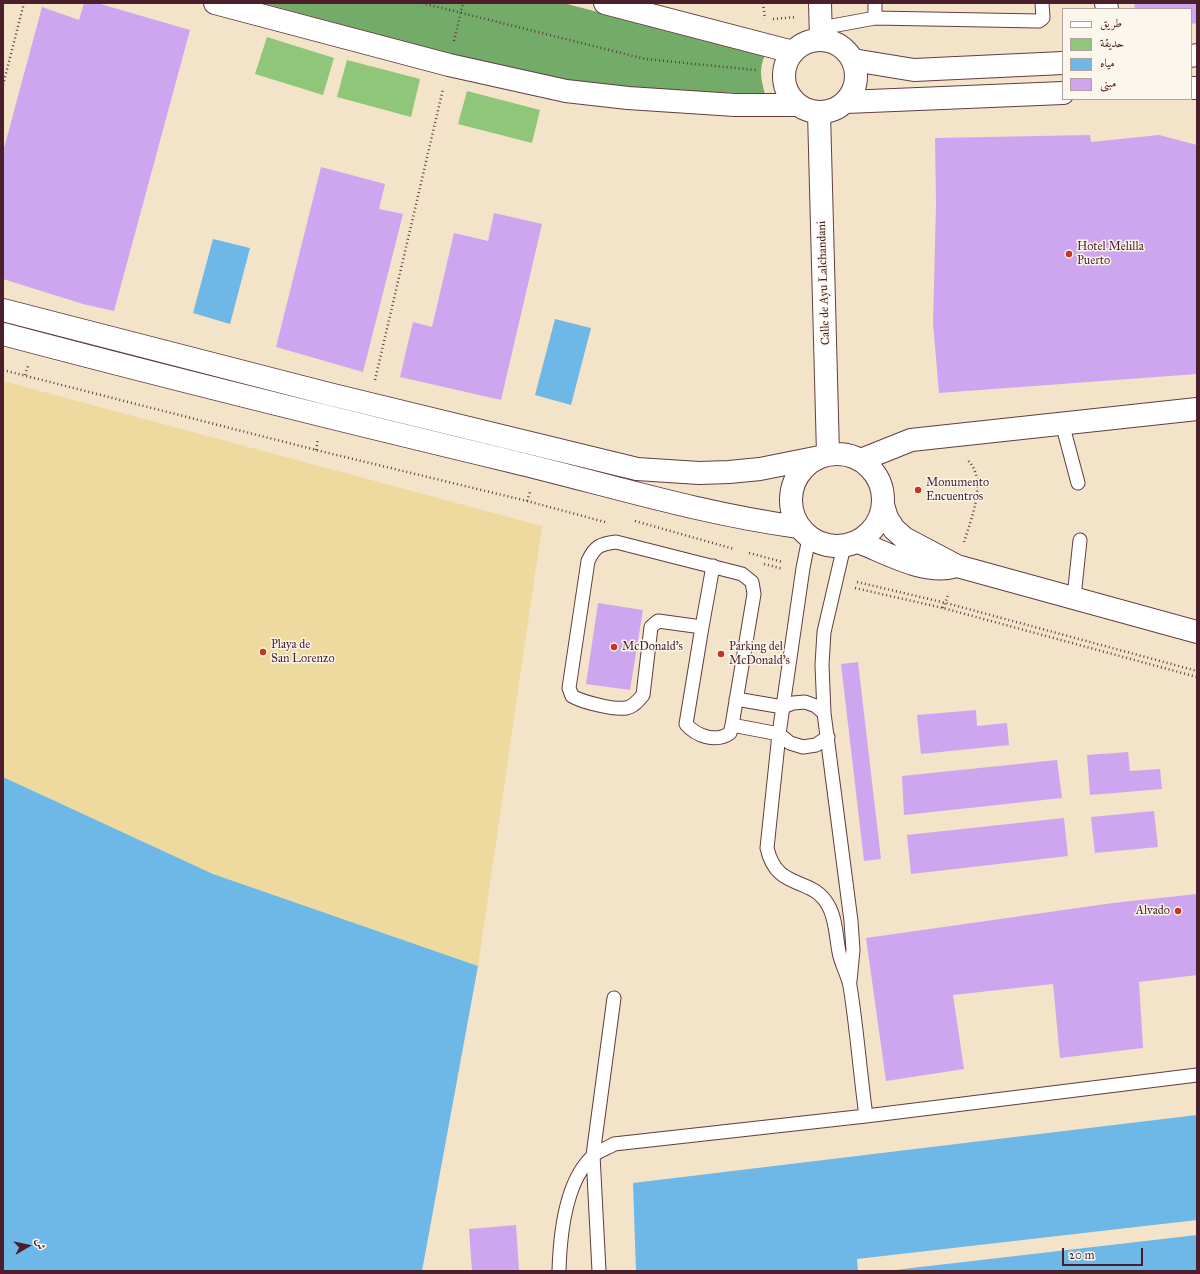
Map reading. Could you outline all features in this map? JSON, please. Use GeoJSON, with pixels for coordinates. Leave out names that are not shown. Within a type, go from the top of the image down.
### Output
{"type":"FeatureCollection","features":[{"type":"Feature","properties":{"kind":"street"},"geometry":{"type":"LineString","coordinates":[[214,3],[449,65],[566,91],[593,95],[735,105],[798,105],[812,111],[829,112],[846,102],[852,93],[856,83],[856,71],[853,60],[848,52],[840,46],[820,22],[802,45],[794,52],[787,62],[784,73],[790,96],[798,105]]}},
{"type":"Feature","properties":{"kind":"street"},"geometry":{"type":"LineString","coordinates":[[605,3],[794,52]]}},
{"type":"Feature","properties":{"kind":"street"},"geometry":{"type":"LineString","coordinates":[[853,60],[914,70],[1062,63]]}},
{"type":"Feature","properties":{"kind":"street"},"geometry":{"type":"LineString","coordinates":[[846,102],[1062,93]]}},
{"type":"Feature","properties":{"kind":"street","name":"Calle de Ayu Lalchandani"},"geometry":{"type":"LineString","coordinates":[[819,112],[824,455]]}},
{"type":"Feature","properties":{"kind":"street"},"geometry":{"type":"LineString","coordinates":[[3,310],[329,394],[638,469],[699,473],[729,472],[760,469],[824,455],[850,455],[861,460],[871,469],[878,479],[883,492],[883,505],[879,520],[870,533],[851,544]]}},
{"type":"Feature","properties":{"kind":"street"},"geometry":{"type":"LineString","coordinates":[[3,334],[324,416],[536,467],[676,504],[804,532]]}},
{"type":"Feature","properties":{"kind":"street"},"geometry":{"type":"LineString","coordinates":[[861,460],[911,440],[1197,409]]}},
{"type":"Feature","properties":{"kind":"street"},"geometry":{"type":"LineString","coordinates":[[824,455],[808,464],[798,474],[792,487],[790,501],[793,515],[804,532],[820,544],[832,546],[851,544],[919,566],[933,569],[946,569],[957,566]]}},
{"type":"Feature","properties":{"kind":"street"},"geometry":{"type":"LineString","coordinates":[[883,505],[887,518],[894,529],[904,538],[957,566],[1197,632]]}},
{"type":"Feature","properties":{"kind":"lane"},"geometry":{"type":"LineString","coordinates":[[875,3],[875,18]]}},
{"type":"Feature","properties":{"kind":"lane"},"geometry":{"type":"LineString","coordinates":[[820,22],[875,18],[1033,22],[1039,21],[1043,18],[1042,3]]}},
{"type":"Feature","properties":{"kind":"lane"},"geometry":{"type":"LineString","coordinates":[[1062,423],[1078,483]]}},
{"type":"Feature","properties":{"kind":"lane"},"geometry":{"type":"LineString","coordinates":[[804,532],[803,568],[779,734],[767,848],[769,859],[778,872],[789,881],[812,889],[821,895],[829,905],[834,921],[839,953],[849,985],[866,1116]]}},
{"type":"Feature","properties":{"kind":"lane"},"geometry":{"type":"LineString","coordinates":[[1074,597],[1080,540]]}},
{"type":"Feature","properties":{"kind":"lane"},"geometry":{"type":"LineString","coordinates":[[702,628],[658,621],[651,627],[643,695],[636,704],[626,708],[588,703],[572,696],[569,688],[588,561],[594,549],[605,543],[616,542],[713,566],[742,574],[752,582],[754,594],[730,733],[718,738],[696,734],[686,724],[713,566]]}},
{"type":"Feature","properties":{"kind":"lane"},"geometry":{"type":"LineString","coordinates":[[849,985],[853,950],[851,921],[824,713],[822,665],[823,638],[837,577],[851,544]]}},
{"type":"Feature","properties":{"kind":"lane"},"geometry":{"type":"LineString","coordinates":[[736,699],[783,708],[793,702],[805,702],[816,706],[824,713]]}},
{"type":"Feature","properties":{"kind":"lane"},"geometry":{"type":"LineString","coordinates":[[732,725],[779,734],[790,743],[803,747],[816,745],[828,737]]}},
{"type":"Feature","properties":{"kind":"lane"},"geometry":{"type":"LineString","coordinates":[[598,1271],[593,1155],[614,998]]}},
{"type":"Feature","properties":{"kind":"lane"},"geometry":{"type":"LineString","coordinates":[[559,1271],[560,1241],[565,1210],[580,1173],[593,1155],[614,1144],[866,1116],[1197,1075]]}},
{"type":"Feature","properties":{"kind":"path"},"geometry":{"type":"LineString","coordinates":[[3,85],[24,3]]}},
{"type":"Feature","properties":{"kind":"path"},"geometry":{"type":"LineString","coordinates":[[422,3],[645,59],[784,73]]}},
{"type":"Feature","properties":{"kind":"path"},"geometry":{"type":"LineString","coordinates":[[374,381],[463,3]]}},
{"type":"Feature","properties":{"kind":"path"},"geometry":{"type":"LineString","coordinates":[[762,3],[765,20]]}},
{"type":"Feature","properties":{"kind":"path"},"geometry":{"type":"LineString","coordinates":[[758,18],[765,20],[820,22]]}},
{"type":"Feature","properties":{"kind":"path"},"geometry":{"type":"LineString","coordinates":[[22,365],[36,368]]}},
{"type":"Feature","properties":{"kind":"path"},"geometry":{"type":"LineString","coordinates":[[311,437],[326,440]]}},
{"type":"Feature","properties":{"kind":"path"},"geometry":{"type":"LineString","coordinates":[[943,608],[946,603],[979,492],[972,464],[962,456]]}},
{"type":"Feature","properties":{"kind":"path"},"geometry":{"type":"LineString","coordinates":[[522,490],[538,494]]}},
{"type":"Feature","properties":{"kind":"path"},"geometry":{"type":"LineString","coordinates":[[629,519],[735,549]]}},
{"type":"Feature","properties":{"kind":"path"},"geometry":{"type":"LineString","coordinates":[[742,551],[803,568]]}},
{"type":"Feature","properties":{"kind":"path"},"geometry":{"type":"LineString","coordinates":[[837,577],[946,603],[1197,672]]}},
{"type":"Feature","properties":{"kind":"green space"},"geometry":{"type":"Polygon","coordinates":[[[263,3],[563,3],[711,41],[767,50],[761,72],[765,94],[601,88],[464,58],[263,3]]]}},
{"type":"Feature","properties":{"kind":"green space"},"geometry":{"type":"Polygon","coordinates":[[[267,37],[334,58],[323,95],[255,74],[267,37]]]}},
{"type":"Feature","properties":{"kind":"green space"},"geometry":{"type":"Polygon","coordinates":[[[347,60],[420,79],[411,117],[337,97],[347,60]]]}},
{"type":"Feature","properties":{"kind":"green space"},"geometry":{"type":"Polygon","coordinates":[[[467,91],[540,110],[532,143],[458,124],[467,91]]]}},
{"type":"Feature","properties":{"kind":"sand","name":"Playa de San Lorenzo"},"geometry":{"type":"Polygon","coordinates":[[[3,381],[542,526],[478,966],[213,874],[3,777],[3,381]]]}},
{"type":"Feature","properties":{"kind":"water"},"geometry":{"type":"Polygon","coordinates":[[[213,239],[250,248],[230,324],[193,313],[213,239]]]}},
{"type":"Feature","properties":{"kind":"water"},"geometry":{"type":"Polygon","coordinates":[[[555,319],[591,328],[571,405],[535,395],[555,319]]]}},
{"type":"Feature","properties":{"kind":"water"},"geometry":{"type":"Polygon","coordinates":[[[3,777],[213,874],[478,966],[422,1271],[3,1271],[3,777]]]}},
{"type":"Feature","properties":{"kind":"water"},"geometry":{"type":"Polygon","coordinates":[[[1197,1115],[1197,1271],[636,1271],[633,1183],[1197,1115]]]}},
{"type":"Feature","properties":{"kind":"pier"},"geometry":{"type":"Polygon","coordinates":[[[1197,1220],[1197,1235],[886,1271],[858,1271],[857,1259],[1197,1220]]]}},
{"type":"Feature","properties":{"kind":"building"},"geometry":{"type":"Polygon","coordinates":[[[84,3],[97,3],[190,30],[114,311],[83,304],[3,279],[3,152],[42,7],[79,20],[84,3]]]}},
{"type":"Feature","properties":{"kind":"building"},"geometry":{"type":"Polygon","coordinates":[[[1134,3],[1197,3],[1197,23],[1192,24],[1192,8],[1135,8],[1134,3]]]}},
{"type":"Feature","properties":{"kind":"building"},"geometry":{"type":"Polygon","coordinates":[[[1090,135],[1091,142],[1159,135],[1197,145],[1197,374],[939,393],[933,323],[936,204],[935,138],[1090,135]]]}},
{"type":"Feature","properties":{"kind":"building"},"geometry":{"type":"Polygon","coordinates":[[[321,167],[385,184],[379,209],[403,214],[363,372],[276,347],[321,167]]]}},
{"type":"Feature","properties":{"kind":"building"},"geometry":{"type":"Polygon","coordinates":[[[494,213],[542,224],[501,400],[400,377],[413,322],[432,327],[454,233],[488,241],[494,213]]]}},
{"type":"Feature","properties":{"kind":"building","name":"McDonald's"},"geometry":{"type":"Polygon","coordinates":[[[598,603],[643,610],[630,690],[586,684],[598,603]]]}},
{"type":"Feature","properties":{"kind":"building"},"geometry":{"type":"Polygon","coordinates":[[[858,662],[881,859],[864,861],[841,664],[858,662]]]}},
{"type":"Feature","properties":{"kind":"building"},"geometry":{"type":"Polygon","coordinates":[[[976,710],[977,726],[1007,723],[1009,745],[921,754],[917,715],[976,710]]]}},
{"type":"Feature","properties":{"kind":"building"},"geometry":{"type":"Polygon","coordinates":[[[1128,752],[1130,771],[1160,769],[1162,789],[1090,795],[1087,755],[1128,752]]]}},
{"type":"Feature","properties":{"kind":"building"},"geometry":{"type":"Polygon","coordinates":[[[1057,760],[1062,798],[904,815],[902,776],[1057,760]]]}},
{"type":"Feature","properties":{"kind":"building"},"geometry":{"type":"Polygon","coordinates":[[[1154,811],[1158,847],[1095,853],[1091,817],[1154,811]]]}},
{"type":"Feature","properties":{"kind":"building"},"geometry":{"type":"Polygon","coordinates":[[[1064,818],[1068,856],[911,874],[907,835],[1064,818]]]}},
{"type":"Feature","properties":{"kind":"building"},"geometry":{"type":"Polygon","coordinates":[[[1197,894],[1197,975],[1139,982],[1143,1048],[1060,1058],[1053,984],[953,995],[964,1069],[886,1081],[866,938],[1113,903],[1197,894]]]}},
{"type":"Feature","properties":{"kind":"building"},"geometry":{"type":"Polygon","coordinates":[[[516,1225],[519,1271],[472,1271],[469,1229],[516,1225]]]}},
{"type":"Feature","properties":{"kind":"place","name":"Hotel Melilla Puerto"},"geometry":{"type":"Point","coordinates":[1069,254]}},
{"type":"Feature","properties":{"kind":"place","name":"Monumento Encuentros"},"geometry":{"type":"Point","coordinates":[918,490]}},
{"type":"Feature","properties":{"kind":"place","name":"McDonald's"},"geometry":{"type":"Point","coordinates":[614,647]}},
{"type":"Feature","properties":{"kind":"place","name":"Playa de San Lorenzo"},"geometry":{"type":"Point","coordinates":[263,652]}},
{"type":"Feature","properties":{"kind":"place","name":"Parking del McDonald's"},"geometry":{"type":"Point","coordinates":[721,654]}},
{"type":"Feature","properties":{"kind":"place","name":"Alvado"},"geometry":{"type":"Point","coordinates":[1178,911]}}]}
